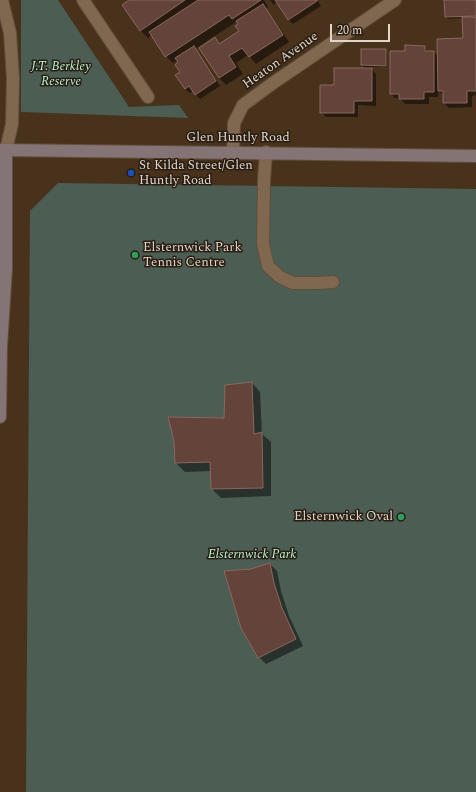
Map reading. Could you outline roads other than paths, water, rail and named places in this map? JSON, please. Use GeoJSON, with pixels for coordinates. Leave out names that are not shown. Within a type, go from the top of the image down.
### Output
{"type":"FeatureCollection","features":[{"type":"Feature","properties":{"kind":"main road","name":"Glen Huntly Road"},"geometry":{"type":"LineString","coordinates":[[2,147],[476,156]]}},
{"type":"Feature","properties":{"kind":"main road"},"geometry":{"type":"LineString","coordinates":[[0,417],[1,346],[6,263],[2,147]]}},
{"type":"Feature","properties":{"kind":"street"},"geometry":{"type":"LineString","coordinates":[[2,0],[10,33],[13,78],[12,124],[2,147]]}},
{"type":"Feature","properties":{"kind":"street"},"geometry":{"type":"LineString","coordinates":[[83,0],[148,97]]}},
{"type":"Feature","properties":{"kind":"street","name":"Heaton Avenue"},"geometry":{"type":"LineString","coordinates":[[233,152],[234,123],[243,105],[395,0]]}},
{"type":"Feature","properties":{"kind":"street"},"geometry":{"type":"LineString","coordinates":[[266,152],[263,244],[268,266],[280,278],[293,283],[333,282]]}},
{"type":"Feature","properties":{"kind":"place","name":"St Kilda Street/Glen Huntly Road"},"geometry":{"type":"Point","coordinates":[131,173]}},
{"type":"Feature","properties":{"kind":"place","name":"Elsternwick Park Tennis Centre"},"geometry":{"type":"Point","coordinates":[135,255]}},
{"type":"Feature","properties":{"kind":"place","name":"Elsternwick Oval"},"geometry":{"type":"Point","coordinates":[401,517]}},
{"type":"Feature","properties":{"kind":"park label","name":"J.T. Berkley Reserve"},"geometry":{"type":"Point","coordinates":[61,74]}},
{"type":"Feature","properties":{"kind":"park label","name":"Elsternwick Park"},"geometry":{"type":"Point","coordinates":[252,555]}}]}
